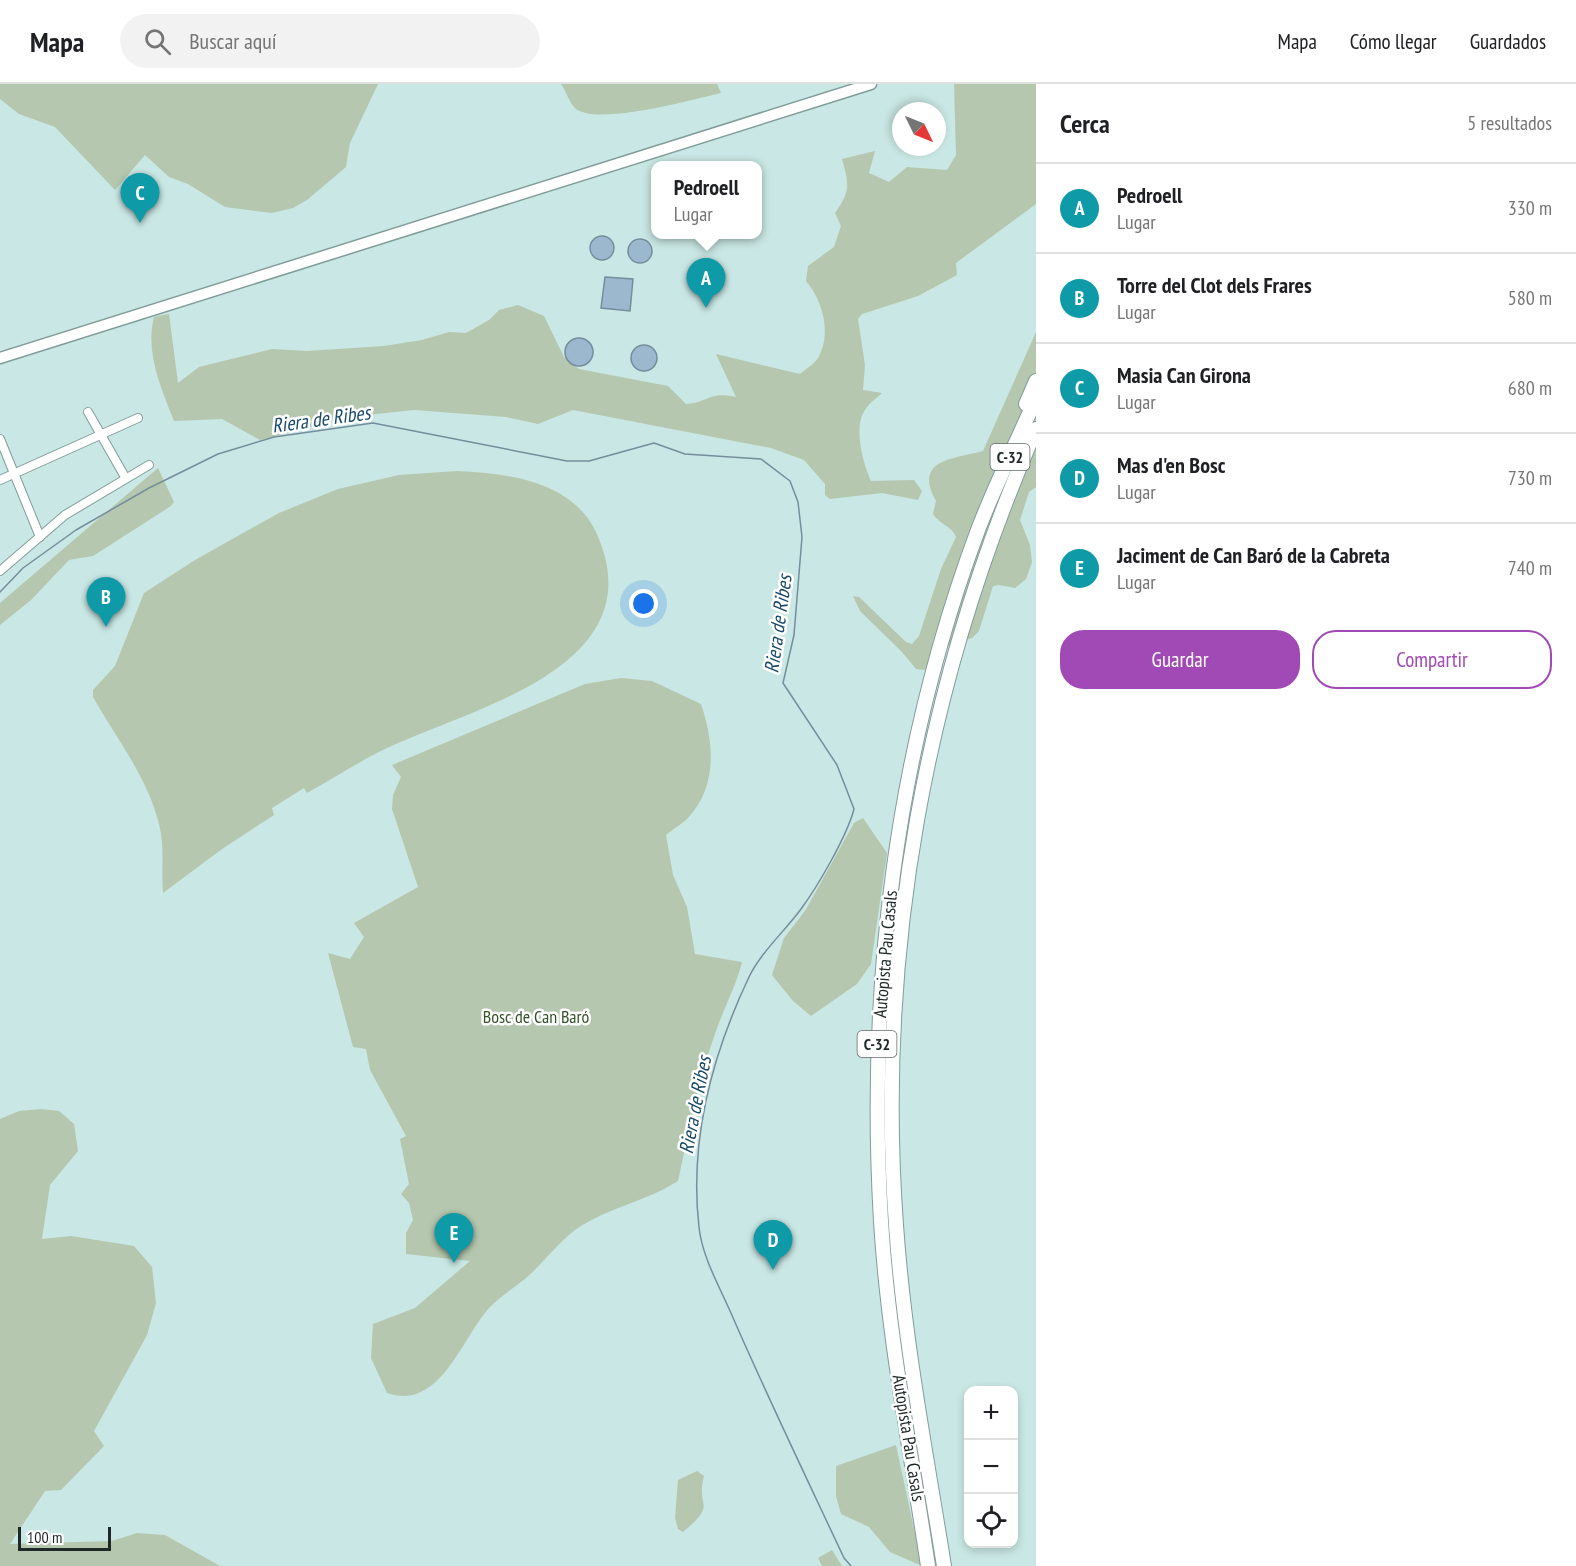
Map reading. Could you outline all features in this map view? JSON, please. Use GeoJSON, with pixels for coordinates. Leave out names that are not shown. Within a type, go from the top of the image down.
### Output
{"type":"FeatureCollection","features":[{"type":"Feature","properties":{"kind":"highway"},"geometry":{"type":"LineString","coordinates":[[982,521],[984,509],[999,470],[1036,381]]}},
{"type":"Feature","properties":{"kind":"highway","name":"Autopista Pau Casals"},"geometry":{"type":"LineString","coordinates":[[928,1566],[885,1271],[877,1138],[877,1048],[885,931],[902,815],[930,685],[982,521],[1036,398]]}},
{"type":"Feature","properties":{"kind":"highway","name":"Autopista Pau Casals"},"geometry":{"type":"LineString","coordinates":[[944,1566],[911,1365],[896,1225],[892,1142],[894,1017],[906,890],[927,764],[952,660],[995,529],[1036,429]]}},
{"type":"Feature","properties":{"kind":"street"},"geometry":{"type":"LineString","coordinates":[[0,358],[871,84]]}},
{"type":"Feature","properties":{"kind":"street"},"geometry":{"type":"LineString","coordinates":[[88,412],[126,477]]}},
{"type":"Feature","properties":{"kind":"street"},"geometry":{"type":"LineString","coordinates":[[0,480],[138,418]]}},
{"type":"Feature","properties":{"kind":"street"},"geometry":{"type":"LineString","coordinates":[[0,439],[40,537]]}},
{"type":"Feature","properties":{"kind":"street"},"geometry":{"type":"LineString","coordinates":[[0,571],[65,515],[149,465]]}},
{"type":"Feature","properties":{"kind":"green space"},"geometry":{"type":"Polygon","coordinates":[[[0,84],[378,84],[350,143],[346,167],[307,200],[293,208],[272,213],[225,207],[188,184],[169,177],[145,155],[115,190],[55,127],[19,114],[0,99],[0,84]]]}},
{"type":"Feature","properties":{"kind":"green space"},"geometry":{"type":"Polygon","coordinates":[[[561,84],[717,84],[721,93],[645,110],[602,115],[586,113],[575,108],[561,84]]]}},
{"type":"Feature","properties":{"kind":"green space"},"geometry":{"type":"Polygon","coordinates":[[[954,84],[1036,84],[1036,204],[956,263],[957,275],[918,296],[862,314],[858,319],[865,365],[863,390],[882,393],[869,405],[861,417],[860,445],[865,465],[871,481],[914,480],[922,491],[918,500],[882,493],[830,499],[825,495],[825,484],[804,460],[771,448],[573,410],[538,424],[506,417],[414,410],[348,417],[260,440],[222,419],[174,421],[156,370],[152,343],[154,317],[169,314],[178,383],[199,367],[272,349],[307,351],[384,346],[422,340],[449,332],[466,333],[489,320],[499,310],[518,305],[544,316],[564,357],[579,369],[668,386],[686,404],[720,395],[736,397],[716,354],[800,374],[818,358],[824,339],[825,328],[821,308],[806,281],[808,266],[834,247],[841,226],[835,213],[844,199],[847,187],[842,159],[875,151],[869,173],[889,182],[907,167],[947,170],[956,155],[954,84]]]}},
{"type":"Feature","properties":{"kind":"green space"},"geometry":{"type":"Polygon","coordinates":[[[1036,332],[1036,487],[1029,492],[1020,520],[1030,545],[1032,562],[1026,579],[1015,588],[993,586],[979,631],[972,638],[945,647],[925,670],[916,669],[860,611],[853,596],[859,597],[906,642],[912,644],[919,636],[941,569],[956,537],[952,530],[933,514],[936,501],[930,487],[929,477],[939,464],[983,451],[1036,332]]]}},
{"type":"Feature","properties":{"kind":"green space"},"geometry":{"type":"Polygon","coordinates":[[[158,468],[174,502],[171,506],[93,556],[69,560],[31,600],[0,625],[0,603],[158,468]]]}},
{"type":"Feature","properties":{"kind":"green space"},"geometry":{"type":"Polygon","coordinates":[[[457,471],[496,474],[536,483],[571,501],[585,515],[596,532],[608,576],[603,613],[584,645],[554,671],[517,692],[478,711],[391,746],[307,793],[304,788],[272,808],[274,815],[222,849],[163,893],[162,841],[154,807],[139,774],[93,697],[93,690],[115,666],[144,593],[195,560],[279,513],[338,489],[399,475],[457,471]]]}},
{"type":"Feature","properties":{"kind":"green space","name":"Bosc de Can Baró"},"geometry":{"type":"Polygon","coordinates":[[[621,678],[652,681],[701,704],[711,749],[709,778],[698,805],[688,818],[666,835],[673,875],[687,907],[695,954],[742,962],[704,1068],[678,1181],[599,1216],[575,1230],[526,1278],[490,1307],[448,1368],[435,1382],[422,1392],[405,1396],[387,1393],[371,1358],[373,1324],[415,1308],[470,1261],[406,1254],[406,1233],[413,1220],[409,1203],[401,1194],[409,1184],[400,1139],[406,1136],[370,1070],[366,1049],[353,1047],[328,953],[350,959],[364,937],[354,923],[418,887],[392,809],[393,795],[401,777],[392,765],[585,684],[621,678]]]}},
{"type":"Feature","properties":{"kind":"green space"},"geometry":{"type":"Polygon","coordinates":[[[863,818],[887,853],[871,964],[857,984],[811,1016],[793,1001],[772,975],[784,938],[805,911],[854,823],[863,818]]]}},
{"type":"Feature","properties":{"kind":"green space"},"geometry":{"type":"Polygon","coordinates":[[[41,1109],[59,1111],[74,1124],[78,1151],[50,1185],[42,1239],[71,1236],[134,1246],[152,1267],[156,1303],[147,1335],[94,1431],[104,1446],[61,1490],[45,1491],[10,1544],[112,1541],[137,1533],[165,1535],[220,1566],[0,1566],[0,1119],[19,1111],[41,1109]]]}},
{"type":"Feature","properties":{"kind":"green space"},"geometry":{"type":"Polygon","coordinates":[[[896,1445],[922,1566],[890,1552],[869,1527],[841,1514],[836,1496],[836,1466],[896,1445]]]}},
{"type":"Feature","properties":{"kind":"green space"},"geometry":{"type":"Polygon","coordinates":[[[697,1471],[704,1476],[703,1510],[683,1532],[678,1529],[675,1518],[678,1480],[697,1471]]]}},
{"type":"Feature","properties":{"kind":"green space"},"geometry":{"type":"Polygon","coordinates":[[[832,1550],[842,1566],[822,1566],[818,1558],[832,1550]]]}},
{"type":"Feature","properties":{"kind":"water"},"geometry":{"type":"Polygon","coordinates":[[[602,236],[611,239],[614,248],[611,257],[602,260],[593,257],[590,248],[593,239],[602,236]]]}},
{"type":"Feature","properties":{"kind":"water"},"geometry":{"type":"Polygon","coordinates":[[[640,239],[649,242],[652,251],[649,260],[640,263],[631,260],[628,251],[631,242],[640,239]]]}},
{"type":"Feature","properties":{"kind":"water"},"geometry":{"type":"Polygon","coordinates":[[[605,277],[633,279],[630,311],[601,308],[605,277]]]}},
{"type":"Feature","properties":{"kind":"water"},"geometry":{"type":"Polygon","coordinates":[[[579,338],[589,342],[593,352],[589,362],[579,366],[569,362],[565,352],[569,342],[579,338]]]}},
{"type":"Feature","properties":{"kind":"water"},"geometry":{"type":"Polygon","coordinates":[[[644,345],[653,349],[657,358],[653,367],[644,371],[635,367],[631,358],[635,349],[644,345]]]}},
{"type":"Feature","properties":{"kind":"waterway","name":"Riera de Ribes"},"geometry":{"type":"LineString","coordinates":[[0,592],[23,568],[76,530],[149,488],[218,454],[274,437],[373,423],[567,461],[589,461],[654,443],[685,454],[761,459],[790,481],[798,502],[802,537],[794,635],[783,683],[837,765],[854,809],[839,846],[823,874],[801,909],[754,968],[736,1007],[714,1067],[706,1099],[697,1162],[697,1194],[701,1239],[713,1274],[774,1410],[844,1558],[851,1566]]}},
{"type":"Feature","properties":{"kind":"place","name":"Masia Can Girona"},"geometry":{"type":"Point","coordinates":[140,223]}},
{"type":"Feature","properties":{"kind":"place","name":"Pedroell"},"geometry":{"type":"Point","coordinates":[706,308]}},
{"type":"Feature","properties":{"kind":"place","name":"Torre del Clot dels Frares"},"geometry":{"type":"Point","coordinates":[106,627]}},
{"type":"Feature","properties":{"kind":"place","name":"Jaciment de Can Baró de la Cabreta"},"geometry":{"type":"Point","coordinates":[454,1263]}},
{"type":"Feature","properties":{"kind":"place","name":"Mas d'en Bosc"},"geometry":{"type":"Point","coordinates":[773,1270]}}]}
